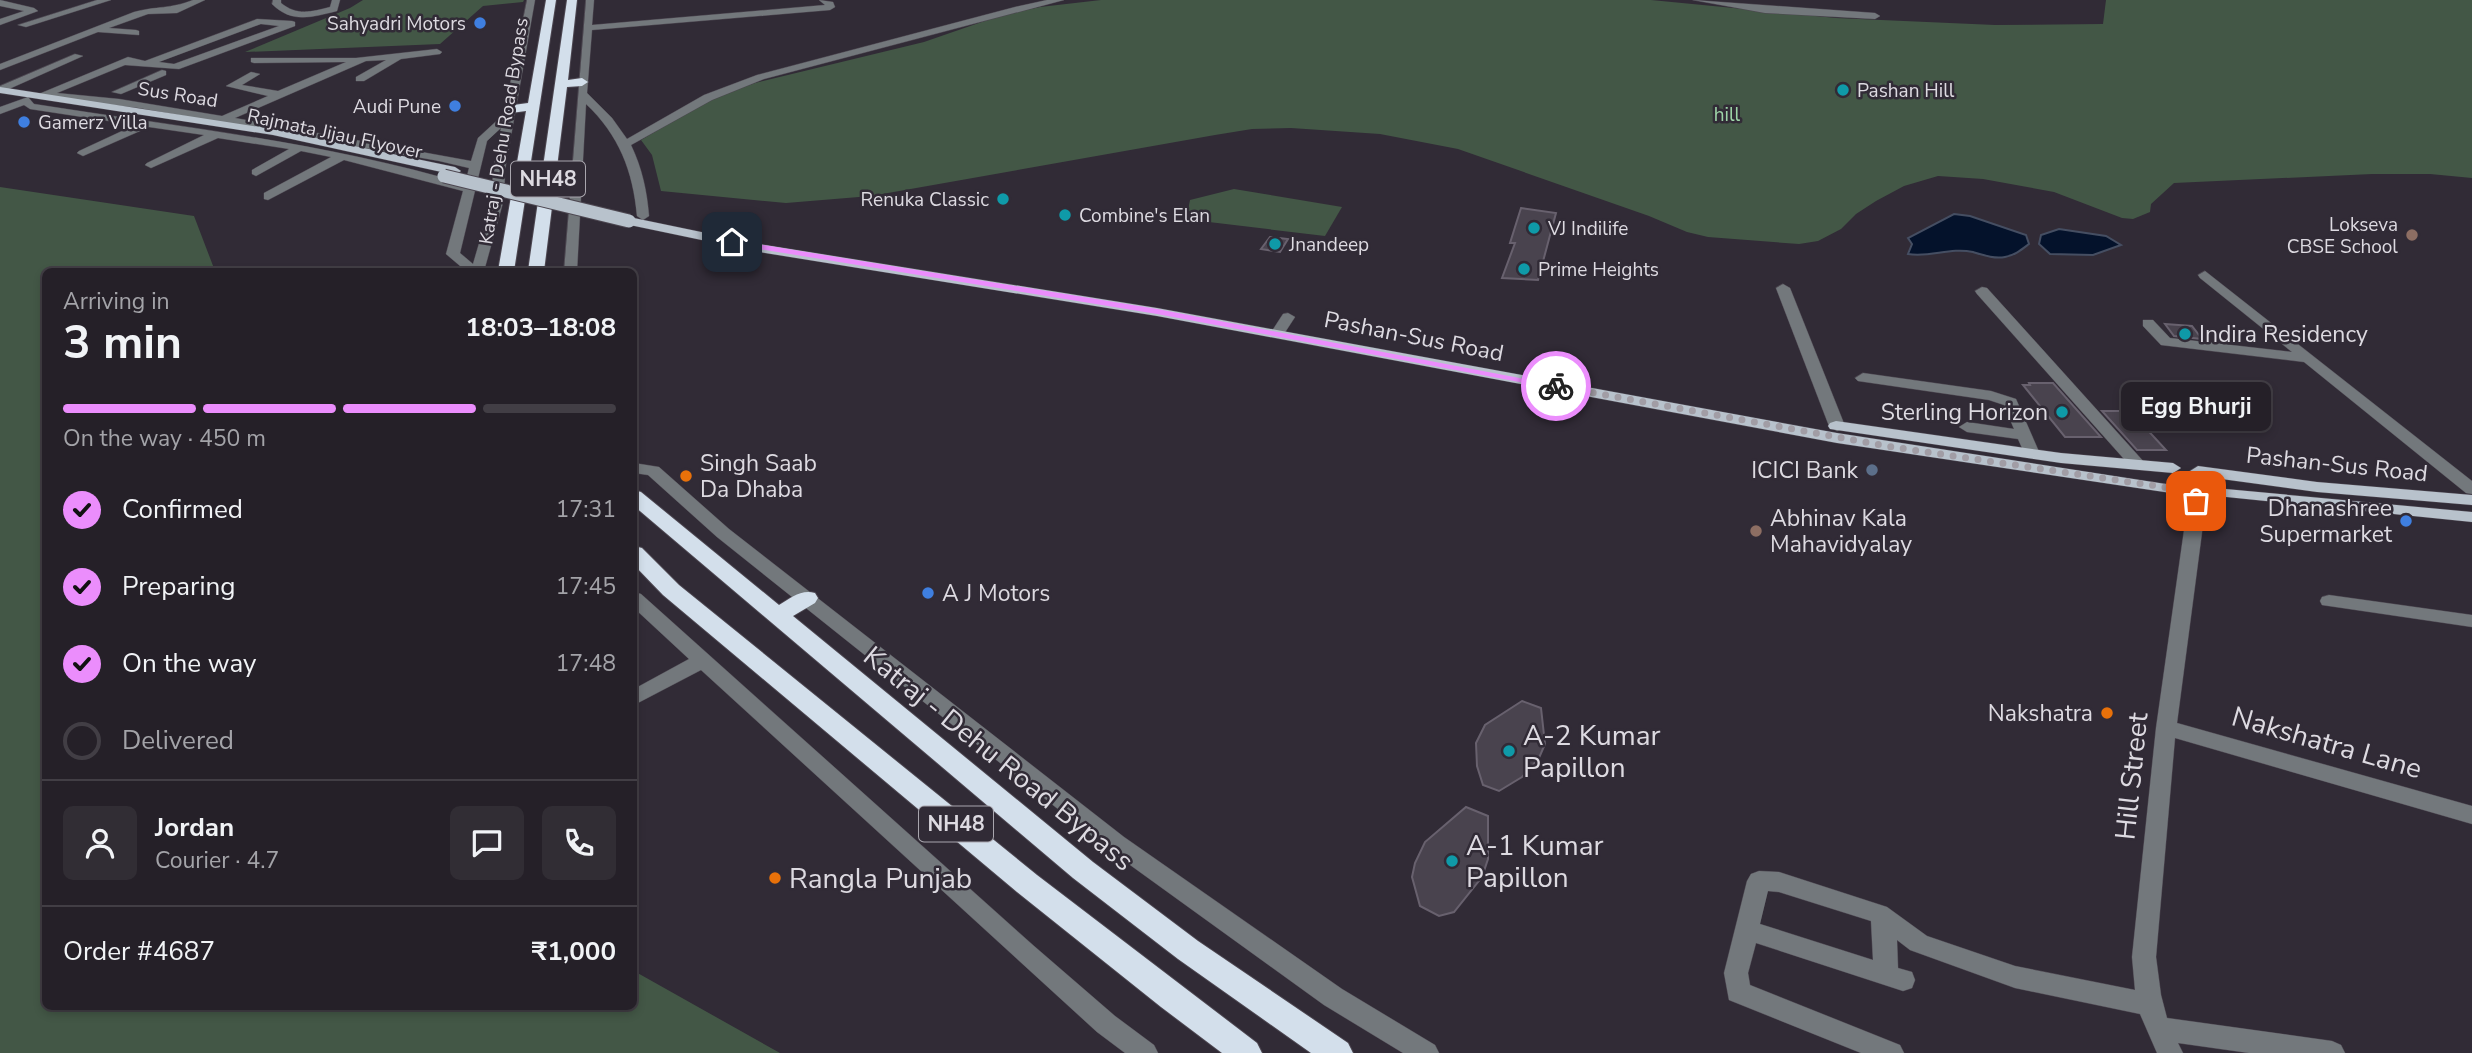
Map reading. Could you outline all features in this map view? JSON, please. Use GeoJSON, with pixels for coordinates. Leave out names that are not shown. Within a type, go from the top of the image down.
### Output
{"type":"FeatureCollection","features":[{"type":"Feature","properties":{"kind":"highway","name":"Katraj - Dehu Road Bypass"},"geometry":{"type":"LineString","coordinates":[[506,268],[551,0]]}},
{"type":"Feature","properties":{"kind":"highway","name":"NH48"},"geometry":{"type":"LineString","coordinates":[[536,268],[572,0]]}},
{"type":"Feature","properties":{"kind":"highway"},"geometry":{"type":"LineString","coordinates":[[561,84],[582,88]]}},
{"type":"Feature","properties":{"kind":"highway"},"geometry":{"type":"LineString","coordinates":[[510,112],[533,106]]}},
{"type":"Feature","properties":{"kind":"highway","name":"Katraj - Dehu Road Bypass"},"geometry":{"type":"LineString","coordinates":[[637,499],[1083,870],[1188,950],[1337,1053]]}},
{"type":"Feature","properties":{"kind":"highway","name":"NH48"},"geometry":{"type":"LineString","coordinates":[[637,555],[671,590],[944,813],[1046,901],[1245,1053]]}},
{"type":"Feature","properties":{"kind":"highway"},"geometry":{"type":"LineString","coordinates":[[637,576],[671,590]]}},
{"type":"Feature","properties":{"kind":"highway"},"geometry":{"type":"LineString","coordinates":[[777,616],[807,598]]}},
{"type":"Feature","properties":{"kind":"main road","name":"Sus Road"},"geometry":{"type":"LineString","coordinates":[[0,90],[34,98]]}},
{"type":"Feature","properties":{"kind":"main road","name":"Sus Road"},"geometry":{"type":"LineString","coordinates":[[0,96],[34,98]]}},
{"type":"Feature","properties":{"kind":"main road","name":"Rajmata Jijau Flyover"},"geometry":{"type":"LineString","coordinates":[[34,98],[259,135],[639,214]]}},
{"type":"Feature","properties":{"kind":"main road","name":"Pashan-Sus Road"},"geometry":{"type":"LineString","coordinates":[[639,214],[759,247],[1283,325],[1837,426],[2032,454],[2173,468],[2318,487],[2472,500]]}},
{"type":"Feature","properties":{"kind":"main road","name":"Pashan-Sus Road"},"geometry":{"type":"LineString","coordinates":[[1283,325],[1837,438],[1978,461],[2198,495],[2472,517]]}},
{"type":"Feature","properties":{"kind":"main road"},"geometry":{"type":"LineString","coordinates":[[2173,468],[2168,471],[2167,476],[2180,487],[2198,495],[2215,486],[2207,476],[2198,471]]}},
{"type":"Feature","properties":{"kind":"street"},"geometry":{"type":"LineString","coordinates":[[1,4],[17,0]]}},
{"type":"Feature","properties":{"kind":"street"},"geometry":{"type":"LineString","coordinates":[[0,19],[72,0]]}},
{"type":"Feature","properties":{"kind":"street"},"geometry":{"type":"LineString","coordinates":[[23,24],[107,0]]}},
{"type":"Feature","properties":{"kind":"street"},"geometry":{"type":"LineString","coordinates":[[0,68],[137,13],[148,10],[174,11],[201,0]]}},
{"type":"Feature","properties":{"kind":"street"},"geometry":{"type":"LineString","coordinates":[[277,0],[276,4],[288,15],[300,16],[334,9],[336,0]]}},
{"type":"Feature","properties":{"kind":"street"},"geometry":{"type":"LineString","coordinates":[[477,268],[498,199],[499,170],[531,0]]}},
{"type":"Feature","properties":{"kind":"street"},"geometry":{"type":"LineString","coordinates":[[570,268],[590,0]]}},
{"type":"Feature","properties":{"kind":"street"},"geometry":{"type":"LineString","coordinates":[[776,2],[809,0]]}},
{"type":"Feature","properties":{"kind":"street"},"geometry":{"type":"LineString","coordinates":[[587,28],[830,8],[829,2],[823,0]]}},
{"type":"Feature","properties":{"kind":"street"},"geometry":{"type":"LineString","coordinates":[[838,57],[1020,5],[1047,0]]}},
{"type":"Feature","properties":{"kind":"street"},"geometry":{"type":"LineString","coordinates":[[627,143],[720,92],[791,67],[937,33],[1012,9],[1060,0]]}},
{"type":"Feature","properties":{"kind":"street"},"geometry":{"type":"LineString","coordinates":[[1697,0],[1765,10],[1875,16]]}},
{"type":"Feature","properties":{"kind":"street"},"geometry":{"type":"LineString","coordinates":[[1777,0],[1875,10],[1870,0]]}},
{"type":"Feature","properties":{"kind":"street"},"geometry":{"type":"LineString","coordinates":[[1,4],[34,11]]}},
{"type":"Feature","properties":{"kind":"street"},"geometry":{"type":"LineString","coordinates":[[681,21],[687,10],[741,5]]}},
{"type":"Feature","properties":{"kind":"street"},"geometry":{"type":"LineString","coordinates":[[113,11],[137,13]]}},
{"type":"Feature","properties":{"kind":"street"},"geometry":{"type":"LineString","coordinates":[[83,83],[127,60],[146,64],[175,67],[292,24],[260,21],[146,64]]}},
{"type":"Feature","properties":{"kind":"street"},"geometry":{"type":"LineString","coordinates":[[94,30],[135,33]]}},
{"type":"Feature","properties":{"kind":"street"},"geometry":{"type":"LineString","coordinates":[[254,60],[364,58],[437,52]]}},
{"type":"Feature","properties":{"kind":"street"},"geometry":{"type":"LineString","coordinates":[[0,90],[78,56]]}},
{"type":"Feature","properties":{"kind":"street"},"geometry":{"type":"LineString","coordinates":[[360,79],[399,56]]}},
{"type":"Feature","properties":{"kind":"street"},"geometry":{"type":"LineString","coordinates":[[223,119],[364,58]]}},
{"type":"Feature","properties":{"kind":"street"},"geometry":{"type":"LineString","coordinates":[[0,111],[132,69],[162,75],[117,92]]}},
{"type":"Feature","properties":{"kind":"street"},"geometry":{"type":"LineString","coordinates":[[255,74],[231,86],[278,94]]}},
{"type":"Feature","properties":{"kind":"street"},"geometry":{"type":"LineString","coordinates":[[582,88],[627,143],[638,177],[639,214]]}},
{"type":"Feature","properties":{"kind":"street","name":"Sus Road"},"geometry":{"type":"LineString","coordinates":[[468,189],[428,177],[299,148],[30,106],[34,98],[65,95],[348,139],[473,165]]}},
{"type":"Feature","properties":{"kind":"street"},"geometry":{"type":"LineString","coordinates":[[472,268],[453,254],[473,165],[482,139],[510,112]]}},
{"type":"Feature","properties":{"kind":"street"},"geometry":{"type":"LineString","coordinates":[[83,153],[150,123]]}},
{"type":"Feature","properties":{"kind":"street"},"geometry":{"type":"LineString","coordinates":[[151,165],[216,134]]}},
{"type":"Feature","properties":{"kind":"street"},"geometry":{"type":"LineString","coordinates":[[256,172],[299,148]]}},
{"type":"Feature","properties":{"kind":"street"},"geometry":{"type":"LineString","coordinates":[[268,196],[340,157]]}},
{"type":"Feature","properties":{"kind":"street"},"geometry":{"type":"LineString","coordinates":[[2205,275],[2472,489]]}},
{"type":"Feature","properties":{"kind":"street"},"geometry":{"type":"LineString","coordinates":[[1783,288],[1837,426]]}},
{"type":"Feature","properties":{"kind":"street"},"geometry":{"type":"LineString","coordinates":[[1982,291],[2138,465]]}},
{"type":"Feature","properties":{"kind":"street"},"geometry":{"type":"LineString","coordinates":[[2148,323],[2166,342],[2309,358]]}},
{"type":"Feature","properties":{"kind":"street"},"geometry":{"type":"LineString","coordinates":[[1863,378],[2003,399],[2014,407],[2032,454]]}},
{"type":"Feature","properties":{"kind":"street"},"geometry":{"type":"LineString","coordinates":[[1967,427],[2025,435]]}},
{"type":"Feature","properties":{"kind":"street"},"geometry":{"type":"LineString","coordinates":[[637,468],[653,471],[723,533],[1116,844],[1333,997],[1426,1053]]}},
{"type":"Feature","properties":{"kind":"street","name":"Hill Street"},"geometry":{"type":"LineString","coordinates":[[2170,1053],[2146,994],[2144,957],[2166,728],[2198,495]]}},
{"type":"Feature","properties":{"kind":"street"},"geometry":{"type":"LineString","coordinates":[[637,601],[930,868],[1106,1024],[1145,1053]]}},
{"type":"Feature","properties":{"kind":"street"},"geometry":{"type":"LineString","coordinates":[[2329,601],[2472,621]]}},
{"type":"Feature","properties":{"kind":"street"},"geometry":{"type":"LineString","coordinates":[[637,696],[704,660]]}},
{"type":"Feature","properties":{"kind":"street","name":"Nakshatra Lane"},"geometry":{"type":"LineString","coordinates":[[2166,728],[2472,815]]}},
{"type":"Feature","properties":{"kind":"street"},"geometry":{"type":"LineString","coordinates":[[1891,1053],[1738,992],[1736,973],[1759,881],[1779,882],[1884,917],[1919,943],[2015,976],[2153,1016],[2332,1053]]}},
{"type":"Feature","properties":{"kind":"street"},"geometry":{"type":"LineString","coordinates":[[1747,930],[1895,978],[1884,917]]}},
{"type":"Feature","properties":{"kind":"green space"},"geometry":{"type":"Polygon","coordinates":[[[363,0],[524,0],[483,6],[440,44],[245,52],[363,0]]]}},
{"type":"Feature","properties":{"kind":"green space","name":"hill"},"geometry":{"type":"Polygon","coordinates":[[[1101,0],[1651,0],[1836,18],[1995,25],[2103,24],[2106,0],[2472,0],[2472,178],[2430,174],[2372,174],[2174,183],[2151,204],[2150,212],[2133,219],[2122,218],[2054,192],[1983,179],[1938,176],[1904,186],[1856,214],[1841,229],[1818,241],[1799,244],[1708,237],[1687,232],[1458,149],[1380,134],[1291,128],[1252,129],[871,196],[786,203],[661,191],[652,155],[641,140],[710,99],[755,83],[924,42],[999,16],[1040,7],[1101,0]]]}},
{"type":"Feature","properties":{"kind":"green space"},"geometry":{"type":"Polygon","coordinates":[[[0,187],[194,216],[214,268],[42,268],[42,1010],[637,1010],[637,973],[780,1053],[0,1053],[0,187]]]}},
{"type":"Feature","properties":{"kind":"green space"},"geometry":{"type":"Polygon","coordinates":[[[1234,189],[1342,207],[1325,236],[1192,220],[1188,210],[1190,200],[1234,189]]]}},
{"type":"Feature","properties":{"kind":"water"},"geometry":{"type":"Polygon","coordinates":[[[1954,214],[1970,216],[2026,235],[2029,244],[2015,254],[2001,257],[1965,251],[1908,254],[1912,244],[1908,238],[1954,214]]]}},
{"type":"Feature","properties":{"kind":"water"},"geometry":{"type":"Polygon","coordinates":[[[2059,229],[2106,236],[2121,245],[2093,255],[2050,254],[2039,244],[2041,235],[2059,229]]]}},
{"type":"Feature","properties":{"kind":"building"},"geometry":{"type":"Polygon","coordinates":[[[1521,208],[1556,213],[1538,280],[1502,278],[1515,243],[1510,243],[1521,208]]]}},
{"type":"Feature","properties":{"kind":"building","name":"Jnandeep"},"geometry":{"type":"Polygon","coordinates":[[[1270,237],[1288,239],[1280,252],[1261,249],[1270,237]]]}},
{"type":"Feature","properties":{"kind":"building","name":"Indira Residency"},"geometry":{"type":"Polygon","coordinates":[[[2165,324],[2192,326],[2202,339],[2174,336],[2165,324]]]}},
{"type":"Feature","properties":{"kind":"building","name":"Sterling Horizon"},"geometry":{"type":"Polygon","coordinates":[[[2029,383],[2053,383],[2101,437],[2065,437],[2023,385],[2030,385],[2029,383]]]}},
{"type":"Feature","properties":{"kind":"building"},"geometry":{"type":"Polygon","coordinates":[[[2102,411],[2130,411],[2166,450],[2137,450],[2102,411]]]}},
{"type":"Feature","properties":{"kind":"building","name":"A-2 Kumar Papillon"},"geometry":{"type":"Polygon","coordinates":[[[1522,701],[1541,708],[1545,744],[1539,758],[1522,777],[1499,791],[1483,785],[1477,766],[1476,743],[1485,725],[1522,701]]]}},
{"type":"Feature","properties":{"kind":"building","name":"A-1 Kumar Papillon"},"geometry":{"type":"Polygon","coordinates":[[[1466,807],[1488,816],[1488,859],[1482,877],[1454,912],[1439,916],[1420,906],[1412,877],[1415,863],[1425,842],[1466,807]]]}},
{"type":"Feature","properties":{"kind":"way so far"},"geometry":{"type":"LineString","coordinates":[[1556,386],[1837,438],[2003,465],[2191,491],[2196,501]]}},
{"type":"Feature","properties":{"kind":"place","name":"Sahyadri Motors"},"geometry":{"type":"Point","coordinates":[480,23]}},
{"type":"Feature","properties":{"kind":"place","name":"Pashan Hill"},"geometry":{"type":"Point","coordinates":[1843,90]}},
{"type":"Feature","properties":{"kind":"place","name":"Audi Pune"},"geometry":{"type":"Point","coordinates":[455,106]}},
{"type":"Feature","properties":{"kind":"place","name":"Gamerz Villa"},"geometry":{"type":"Point","coordinates":[24,122]}},
{"type":"Feature","properties":{"kind":"place","name":"Renuka Classic"},"geometry":{"type":"Point","coordinates":[1003,199]}},
{"type":"Feature","properties":{"kind":"place","name":"Combine's Elan"},"geometry":{"type":"Point","coordinates":[1065,215]}},
{"type":"Feature","properties":{"kind":"place","name":"VJ Indilife"},"geometry":{"type":"Point","coordinates":[1534,228]}},
{"type":"Feature","properties":{"kind":"place","name":"Lokseva CBSE School"},"geometry":{"type":"Point","coordinates":[2412,235]}},
{"type":"Feature","properties":{"kind":"place","name":"Jnandeep"},"geometry":{"type":"Point","coordinates":[1275,244]}},
{"type":"Feature","properties":{"kind":"place","name":"Prime Heights"},"geometry":{"type":"Point","coordinates":[1524,269]}},
{"type":"Feature","properties":{"kind":"place","name":"Indira Residency"},"geometry":{"type":"Point","coordinates":[2185,334]}},
{"type":"Feature","properties":{"kind":"place","name":"Sterling Horizon"},"geometry":{"type":"Point","coordinates":[2062,412]}},
{"type":"Feature","properties":{"kind":"place","name":"ICICI Bank"},"geometry":{"type":"Point","coordinates":[1872,470]}},
{"type":"Feature","properties":{"kind":"place","name":"Singh Saab Da Dhaba"},"geometry":{"type":"Point","coordinates":[686,476]}},
{"type":"Feature","properties":{"kind":"place","name":"Egg Bhurji"},"geometry":{"type":"Point","coordinates":[2196,501]}},
{"type":"Feature","properties":{"kind":"place","name":"Dhanashree Supermarket"},"geometry":{"type":"Point","coordinates":[2406,521]}},
{"type":"Feature","properties":{"kind":"place","name":"Abhinav Kala Mahavidyalay"},"geometry":{"type":"Point","coordinates":[1756,531]}},
{"type":"Feature","properties":{"kind":"place","name":"A J Motors"},"geometry":{"type":"Point","coordinates":[928,593]}},
{"type":"Feature","properties":{"kind":"place","name":"Nakshatra"},"geometry":{"type":"Point","coordinates":[2107,713]}},
{"type":"Feature","properties":{"kind":"place","name":"A-2 Kumar Papillon"},"geometry":{"type":"Point","coordinates":[1509,751]}},
{"type":"Feature","properties":{"kind":"place","name":"A-1 Kumar Papillon"},"geometry":{"type":"Point","coordinates":[1452,861]}},
{"type":"Feature","properties":{"kind":"place","name":"Rangla Punjab"},"geometry":{"type":"Point","coordinates":[775,878]}},
{"type":"Feature","properties":{"kind":"route"},"geometry":{"type":"LineString","coordinates":[[732,242],[1157,312],[1556,386]]}}]}
